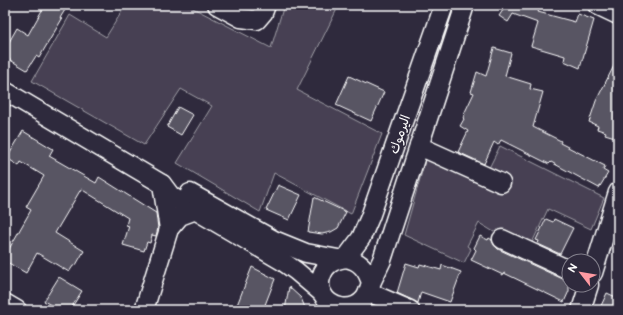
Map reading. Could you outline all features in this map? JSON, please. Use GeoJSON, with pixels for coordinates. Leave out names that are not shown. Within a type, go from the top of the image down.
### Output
{"type":"FeatureCollection","features":[{"type":"Feature","properties":{"kind":"street"},"geometry":{"type":"LineString","coordinates":[[217,5],[241,18],[257,20],[263,13],[266,5]]}},
{"type":"Feature","properties":{"kind":"street","name":"اليرموك"},"geometry":{"type":"LineString","coordinates":[[342,259],[362,238],[444,5]]}},
{"type":"Feature","properties":{"kind":"street"},"geometry":{"type":"LineString","coordinates":[[199,205],[296,271],[333,305],[341,308],[358,304],[366,296],[382,260],[465,5]]}},
{"type":"Feature","properties":{"kind":"street"},"geometry":{"type":"LineString","coordinates":[[597,5],[618,15]]}},
{"type":"Feature","properties":{"kind":"street"},"geometry":{"type":"LineString","coordinates":[[5,91],[162,184],[171,196],[199,205],[274,240],[306,253],[353,260],[360,263],[366,269],[366,296]]}},
{"type":"Feature","properties":{"kind":"street"},"geometry":{"type":"LineString","coordinates":[[419,146],[500,183]]}},
{"type":"Feature","properties":{"kind":"street"},"geometry":{"type":"LineString","coordinates":[[162,184],[169,229]]}},
{"type":"Feature","properties":{"kind":"street"},"geometry":{"type":"LineString","coordinates":[[599,253],[618,192]]}},
{"type":"Feature","properties":{"kind":"street"},"geometry":{"type":"LineString","coordinates":[[144,310],[169,229],[180,216],[199,205]]}},
{"type":"Feature","properties":{"kind":"street"},"geometry":{"type":"LineString","coordinates":[[502,239],[561,266]]}},
{"type":"Feature","properties":{"kind":"street"},"geometry":{"type":"LineString","coordinates":[[327,301],[320,284],[321,276],[330,263],[342,259]]}},
{"type":"Feature","properties":{"kind":"street"},"geometry":{"type":"LineString","coordinates":[[581,310],[586,293]]}},
{"type":"Feature","properties":{"kind":"street"},"geometry":{"type":"LineString","coordinates":[[366,296],[410,310]]}},
{"type":"Feature","properties":{"kind":"shaded area"},"geometry":{"type":"Polygon","coordinates":[[[126,5],[187,5],[271,48],[284,5],[339,5],[297,90],[382,134],[351,214],[274,173],[260,212],[177,163],[212,106],[181,89],[144,145],[32,81],[70,15],[106,37],[126,5]]]}},
{"type":"Feature","properties":{"kind":"shaded area"},"geometry":{"type":"Polygon","coordinates":[[[500,146],[604,198],[591,229],[548,209],[531,245],[499,235],[479,223],[467,246],[471,249],[464,263],[404,235],[427,154],[483,180],[500,146]]]}},
{"type":"Feature","properties":{"kind":"building"},"geometry":{"type":"Polygon","coordinates":[[[45,5],[68,5],[60,18],[62,19],[39,58],[36,56],[27,70],[5,57],[5,49],[17,28],[28,35],[45,5]]]}},
{"type":"Feature","properties":{"kind":"building"},"geometry":{"type":"Polygon","coordinates":[[[493,5],[541,5],[538,12],[575,22],[578,14],[594,20],[580,68],[564,61],[565,56],[531,46],[538,23],[513,14],[508,22],[499,16],[503,10],[493,5]]]}},
{"type":"Feature","properties":{"kind":"building"},"geometry":{"type":"Polygon","coordinates":[[[494,48],[511,53],[505,76],[531,84],[530,89],[543,92],[533,127],[561,141],[560,143],[605,166],[603,170],[608,173],[599,188],[551,162],[549,164],[501,140],[498,145],[494,142],[484,164],[458,152],[468,131],[460,126],[474,93],[471,92],[477,72],[486,76],[494,48]]]}},
{"type":"Feature","properties":{"kind":"building"},"geometry":{"type":"Polygon","coordinates":[[[618,58],[618,138],[605,134],[606,132],[597,129],[598,126],[589,122],[596,101],[618,58]]]}},
{"type":"Feature","properties":{"kind":"building"},"geometry":{"type":"Polygon","coordinates":[[[349,76],[384,92],[371,121],[336,105],[349,76]]]}},
{"type":"Feature","properties":{"kind":"building"},"geometry":{"type":"Polygon","coordinates":[[[178,107],[193,115],[181,135],[167,127],[178,107]]]}},
{"type":"Feature","properties":{"kind":"building"},"geometry":{"type":"Polygon","coordinates":[[[23,131],[53,149],[49,156],[96,183],[99,177],[156,213],[158,228],[156,236],[152,235],[150,243],[147,242],[144,251],[123,245],[129,226],[126,225],[128,218],[81,189],[55,233],[84,251],[76,265],[73,266],[69,272],[37,253],[26,273],[5,261],[5,256],[31,210],[26,207],[44,176],[21,162],[19,166],[7,158],[23,131]]]}},
{"type":"Feature","properties":{"kind":"building"},"geometry":{"type":"Polygon","coordinates":[[[278,185],[301,195],[289,220],[266,210],[278,185]]]}},
{"type":"Feature","properties":{"kind":"building"},"geometry":{"type":"Polygon","coordinates":[[[314,197],[346,212],[338,228],[331,232],[322,234],[308,232],[314,197]]]}},
{"type":"Feature","properties":{"kind":"building"},"geometry":{"type":"Polygon","coordinates":[[[546,219],[553,222],[554,219],[573,228],[560,254],[538,244],[539,241],[536,240],[546,219]]]}},
{"type":"Feature","properties":{"kind":"building"},"geometry":{"type":"Polygon","coordinates":[[[480,236],[488,240],[489,238],[498,249],[561,278],[561,293],[568,293],[564,302],[504,273],[503,275],[471,260],[476,250],[474,248],[480,236]]]}},
{"type":"Feature","properties":{"kind":"building"},"geometry":{"type":"Polygon","coordinates":[[[406,263],[419,267],[420,264],[441,270],[442,265],[461,272],[450,302],[421,292],[418,303],[397,293],[406,263]]]}},
{"type":"Feature","properties":{"kind":"building"},"geometry":{"type":"Polygon","coordinates":[[[252,267],[275,279],[263,310],[251,310],[237,305],[252,267]]]}},
{"type":"Feature","properties":{"kind":"building"},"geometry":{"type":"Polygon","coordinates":[[[59,277],[82,291],[70,310],[59,310],[44,301],[59,277]]]}},
{"type":"Feature","properties":{"kind":"building"},"geometry":{"type":"Polygon","coordinates":[[[289,287],[301,298],[306,310],[285,310],[289,287]]]}},
{"type":"Feature","properties":{"kind":"building"},"geometry":{"type":"Polygon","coordinates":[[[607,293],[618,298],[618,310],[599,310],[607,293]]]}}]}
